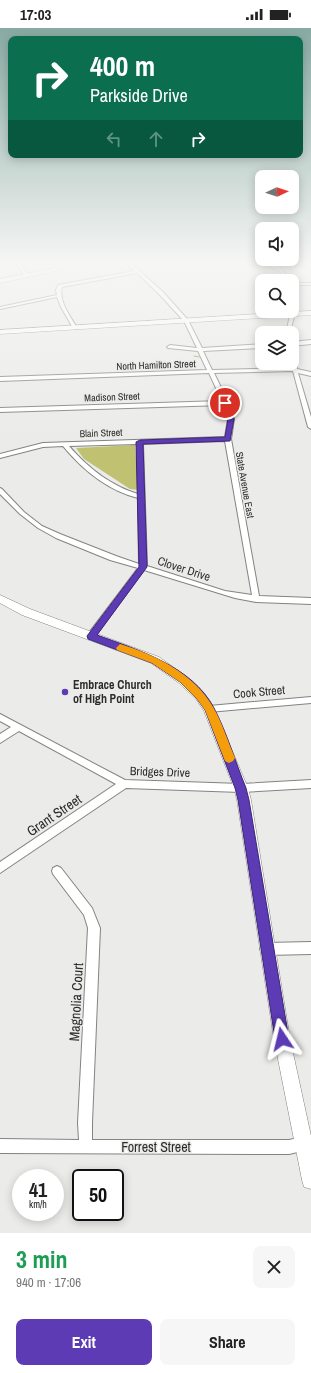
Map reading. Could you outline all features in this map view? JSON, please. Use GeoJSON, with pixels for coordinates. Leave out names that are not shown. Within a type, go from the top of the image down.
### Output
{"type":"FeatureCollection","features":[{"type":"Feature","properties":{"kind":"main road"},"geometry":{"type":"LineString","coordinates":[[0,332],[198,320]]}},
{"type":"Feature","properties":{"kind":"main road"},"geometry":{"type":"LineString","coordinates":[[0,336],[20,332]]}},
{"type":"Feature","properties":{"kind":"main road"},"geometry":{"type":"LineString","coordinates":[[0,599],[26,612],[155,660],[183,680],[200,696],[209,709],[244,800],[266,949],[282,1039],[307,1143],[311,1180]]}},
{"type":"Feature","properties":{"kind":"street"},"geometry":{"type":"LineString","coordinates":[[70,320],[74,328]]}},
{"type":"Feature","properties":{"kind":"street","name":"State Avenue East"},"geometry":{"type":"LineString","coordinates":[[186,321],[225,403],[231,419],[228,439],[256,599]]}},
{"type":"Feature","properties":{"kind":"street"},"geometry":{"type":"LineString","coordinates":[[299,343],[311,342]]}},
{"type":"Feature","properties":{"kind":"street"},"geometry":{"type":"LineString","coordinates":[[170,347],[200,350],[255,346]]}},
{"type":"Feature","properties":{"kind":"street","name":"North Hamilton Street"},"geometry":{"type":"LineString","coordinates":[[0,379],[290,369],[311,374]]}},
{"type":"Feature","properties":{"kind":"street"},"geometry":{"type":"LineString","coordinates":[[295,371],[311,427]]}},
{"type":"Feature","properties":{"kind":"street","name":"Madison Street"},"geometry":{"type":"LineString","coordinates":[[0,410],[225,403]]}},
{"type":"Feature","properties":{"kind":"street","name":"Blain Street"},"geometry":{"type":"LineString","coordinates":[[0,456],[43,445],[228,439]]}},
{"type":"Feature","properties":{"kind":"street"},"geometry":{"type":"LineString","coordinates":[[91,636],[143,567],[140,442]]}},
{"type":"Feature","properties":{"kind":"street"},"geometry":{"type":"LineString","coordinates":[[64,444],[98,476],[130,495],[142,497]]}},
{"type":"Feature","properties":{"kind":"street","name":"Clover Drive"},"geometry":{"type":"LineString","coordinates":[[0,490],[22,513],[46,530],[84,547],[224,593],[284,602],[311,602]]}},
{"type":"Feature","properties":{"kind":"street","name":"Cook Street"},"geometry":{"type":"LineString","coordinates":[[209,709],[311,700]]}},
{"type":"Feature","properties":{"kind":"street","name":"Bridges Drive"},"geometry":{"type":"LineString","coordinates":[[0,717],[124,784],[240,788],[311,784]]}},
{"type":"Feature","properties":{"kind":"street"},"geometry":{"type":"LineString","coordinates":[[0,738],[18,727]]}},
{"type":"Feature","properties":{"kind":"street","name":"Grant Street"},"geometry":{"type":"LineString","coordinates":[[0,868],[124,784]]}},
{"type":"Feature","properties":{"kind":"street","name":"Magnolia Court"},"geometry":{"type":"LineString","coordinates":[[57,871],[88,912],[94,928],[85,1123],[86,1147]]}},
{"type":"Feature","properties":{"kind":"street"},"geometry":{"type":"LineString","coordinates":[[266,949],[311,948]]}},
{"type":"Feature","properties":{"kind":"street","name":"Forrest Street"},"geometry":{"type":"LineString","coordinates":[[0,1146],[289,1147],[307,1143]]}},
{"type":"Feature","properties":{"kind":"green space"},"geometry":{"type":"Polygon","coordinates":[[[135,445],[138,490],[130,489],[84,459],[76,448],[135,445]]]}},
{"type":"Feature","properties":{"kind":"waterway"},"geometry":{"type":"LineString","coordinates":[[194,356],[199,357]]}},
{"type":"Feature","properties":{"kind":"slow traffic"},"geometry":{"type":"LineString","coordinates":[[120,648],[155,660],[183,680],[200,696],[209,709],[229,758]]}},
{"type":"Feature","properties":{"kind":"place","name":"Embrace Church of High Point"},"geometry":{"type":"Point","coordinates":[65,692]}},
{"type":"Feature","properties":{"kind":"route"},"geometry":{"type":"LineString","coordinates":[[225,403],[231,419],[228,439],[140,442],[143,567],[91,636],[155,660],[183,680],[200,696],[209,709],[244,800],[266,949],[282,1039]]}}]}
